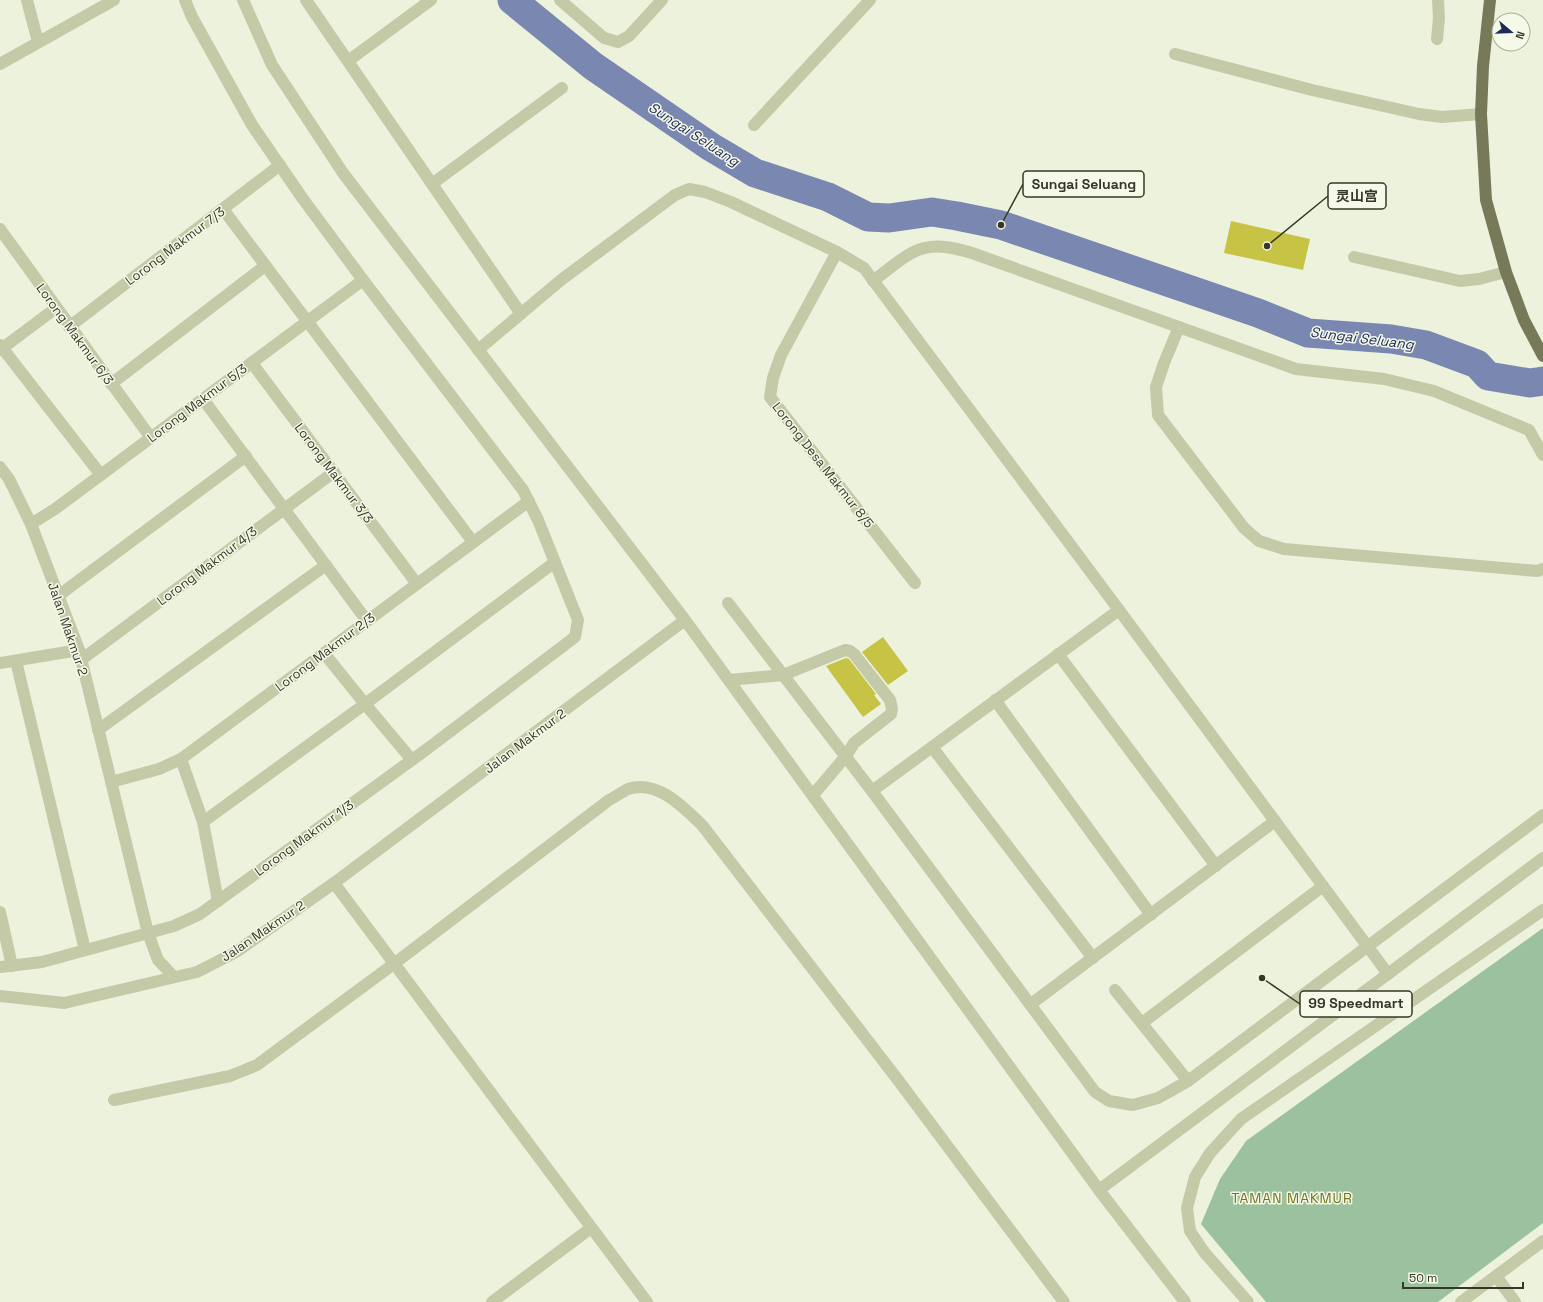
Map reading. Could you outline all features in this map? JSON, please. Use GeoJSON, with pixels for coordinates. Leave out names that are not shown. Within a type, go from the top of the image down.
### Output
{"type":"FeatureCollection","features":[{"type":"Feature","properties":{"kind":"main road"},"geometry":{"type":"LineString","coordinates":[[1490,0],[1483,66],[1481,114],[1486,200],[1506,272],[1524,320],[1543,356]]}},
{"type":"Feature","properties":{"kind":"street"},"geometry":{"type":"LineString","coordinates":[[27,0],[38,42]]}},
{"type":"Feature","properties":{"kind":"street"},"geometry":{"type":"LineString","coordinates":[[0,64],[114,0]]}},
{"type":"Feature","properties":{"kind":"street"},"geometry":{"type":"LineString","coordinates":[[184,0],[252,125],[280,166],[363,280],[523,490],[538,520],[555,562],[365,704],[203,822]]}},
{"type":"Feature","properties":{"kind":"street"},"geometry":{"type":"LineString","coordinates":[[243,0],[272,65],[343,173],[685,620],[1099,1190],[1185,1302]]}},
{"type":"Feature","properties":{"kind":"street"},"geometry":{"type":"LineString","coordinates":[[306,0],[521,314]]}},
{"type":"Feature","properties":{"kind":"street"},"geometry":{"type":"LineString","coordinates":[[348,61],[431,0]]}},
{"type":"Feature","properties":{"kind":"street"},"geometry":{"type":"LineString","coordinates":[[560,0],[604,38],[618,42],[629,36],[662,0]]}},
{"type":"Feature","properties":{"kind":"street"},"geometry":{"type":"LineString","coordinates":[[754,125],[870,0]]}},
{"type":"Feature","properties":{"kind":"street"},"geometry":{"type":"LineString","coordinates":[[1437,39],[1439,18],[1438,0]]}},
{"type":"Feature","properties":{"kind":"street"},"geometry":{"type":"LineString","coordinates":[[1175,54],[1312,90],[1419,114],[1442,117],[1481,114]]}},
{"type":"Feature","properties":{"kind":"street"},"geometry":{"type":"LineString","coordinates":[[432,184],[562,88]]}},
{"type":"Feature","properties":{"kind":"street","name":"Lorong Makmur 7/3"},"geometry":{"type":"LineString","coordinates":[[70,327],[280,166]]}},
{"type":"Feature","properties":{"kind":"street"},"geometry":{"type":"LineString","coordinates":[[478,350],[561,280],[675,195],[689,189],[705,192],[731,202],[837,252],[864,268],[1388,974]]}},
{"type":"Feature","properties":{"kind":"street"},"geometry":{"type":"LineString","coordinates":[[223,209],[473,542]]}},
{"type":"Feature","properties":{"kind":"street","name":"Lorong Makmur 6/3"},"geometry":{"type":"LineString","coordinates":[[0,229],[151,438]]}},
{"type":"Feature","properties":{"kind":"street"},"geometry":{"type":"LineString","coordinates":[[873,281],[904,258],[925,248],[948,247],[972,253],[1296,369],[1384,379],[1434,391],[1529,430],[1543,455]]}},
{"type":"Feature","properties":{"kind":"street","name":"Lorong Desa Makmur 8/5"},"geometry":{"type":"LineString","coordinates":[[837,252],[781,355],[773,378],[770,398],[915,584]]}},
{"type":"Feature","properties":{"kind":"street"},"geometry":{"type":"LineString","coordinates":[[1354,257],[1460,281],[1479,279],[1506,272]]}},
{"type":"Feature","properties":{"kind":"street"},"geometry":{"type":"LineString","coordinates":[[111,384],[266,266]]}},
{"type":"Feature","properties":{"kind":"street","name":"Lorong Makmur 5/3"},"geometry":{"type":"LineString","coordinates":[[31,524],[55,509],[363,280]]}},
{"type":"Feature","properties":{"kind":"street"},"geometry":{"type":"LineString","coordinates":[[56,308],[1,348],[101,475]]}},
{"type":"Feature","properties":{"kind":"street"},"geometry":{"type":"LineString","coordinates":[[1179,327],[1164,363],[1156,388],[1158,415],[1244,528],[1259,541],[1284,548],[1537,571],[1543,569]]}},
{"type":"Feature","properties":{"kind":"street","name":"Lorong Makmur 3/3"},"geometry":{"type":"LineString","coordinates":[[252,363],[417,584]]}},
{"type":"Feature","properties":{"kind":"street"},"geometry":{"type":"LineString","coordinates":[[203,399],[367,621]]}},
{"type":"Feature","properties":{"kind":"street"},"geometry":{"type":"LineString","coordinates":[[58,596],[246,456]]}},
{"type":"Feature","properties":{"kind":"street","name":"Jalan Makmur 2"},"geometry":{"type":"LineString","coordinates":[[0,467],[9,479],[31,524],[80,655],[148,933],[158,960],[174,977],[197,972],[236,952],[334,883],[685,620]]}},
{"type":"Feature","properties":{"kind":"street","name":"Lorong Makmur 4/3"},"geometry":{"type":"LineString","coordinates":[[80,655],[334,472]]}},
{"type":"Feature","properties":{"kind":"street","name":"Lorong Makmur 2/3"},"geometry":{"type":"LineString","coordinates":[[111,782],[159,769],[181,759],[529,501]]}},
{"type":"Feature","properties":{"kind":"street","name":"Lorong Makmur 1/3"},"geometry":{"type":"LineString","coordinates":[[0,967],[42,962],[174,926],[200,914],[412,760],[575,637],[578,620],[555,562]]}},
{"type":"Feature","properties":{"kind":"street"},"geometry":{"type":"LineString","coordinates":[[98,730],[326,565]]}},
{"type":"Feature","properties":{"kind":"street"},"geometry":{"type":"LineString","coordinates":[[728,603],[846,756],[1095,1092],[1109,1101],[1133,1105],[1158,1098],[1188,1081],[1543,815]]}},
{"type":"Feature","properties":{"kind":"street"},"geometry":{"type":"LineString","coordinates":[[872,791],[1119,610]]}},
{"type":"Feature","properties":{"kind":"street"},"geometry":{"type":"LineString","coordinates":[[729,680],[783,675],[845,650],[854,654],[890,700],[892,705],[891,714],[854,743],[846,756],[812,795]]}},
{"type":"Feature","properties":{"kind":"street"},"geometry":{"type":"LineString","coordinates":[[324,653],[412,760]]}},
{"type":"Feature","properties":{"kind":"street"},"geometry":{"type":"LineString","coordinates":[[1058,654],[1216,866]]}},
{"type":"Feature","properties":{"kind":"street"},"geometry":{"type":"LineString","coordinates":[[0,663],[80,655]]}},
{"type":"Feature","properties":{"kind":"street"},"geometry":{"type":"LineString","coordinates":[[16,661],[85,950]]}},
{"type":"Feature","properties":{"kind":"street"},"geometry":{"type":"LineString","coordinates":[[995,700],[1151,915]]}},
{"type":"Feature","properties":{"kind":"street"},"geometry":{"type":"LineString","coordinates":[[932,747],[1093,958]]}},
{"type":"Feature","properties":{"kind":"street"},"geometry":{"type":"LineString","coordinates":[[181,759],[203,822],[218,901]]}},
{"type":"Feature","properties":{"kind":"street"},"geometry":{"type":"LineString","coordinates":[[114,1100],[230,1076],[257,1065],[395,963],[609,800],[629,789],[646,787],[661,792],[678,803],[702,825],[898,1080],[1064,1302]]}},
{"type":"Feature","properties":{"kind":"street"},"geometry":{"type":"LineString","coordinates":[[1031,1004],[1275,821]]}},
{"type":"Feature","properties":{"kind":"street"},"geometry":{"type":"LineString","coordinates":[[1099,1190],[1543,858]]}},
{"type":"Feature","properties":{"kind":"street"},"geometry":{"type":"LineString","coordinates":[[334,883],[647,1302]]}},
{"type":"Feature","properties":{"kind":"street"},"geometry":{"type":"LineString","coordinates":[[1142,1023],[1323,886]]}},
{"type":"Feature","properties":{"kind":"street"},"geometry":{"type":"LineString","coordinates":[[1248,1302],[1204,1252],[1190,1231],[1187,1208],[1195,1177],[1210,1153],[1240,1119],[1543,910]]}},
{"type":"Feature","properties":{"kind":"street"},"geometry":{"type":"LineString","coordinates":[[0,912],[12,966]]}},
{"type":"Feature","properties":{"kind":"street"},"geometry":{"type":"LineString","coordinates":[[0,996],[64,1003],[174,977]]}},
{"type":"Feature","properties":{"kind":"street"},"geometry":{"type":"LineString","coordinates":[[1116,990],[1188,1081]]}},
{"type":"Feature","properties":{"kind":"street"},"geometry":{"type":"LineString","coordinates":[[492,1302],[591,1228]]}},
{"type":"Feature","properties":{"kind":"street"},"geometry":{"type":"LineString","coordinates":[[1461,1302],[1543,1241]]}},
{"type":"Feature","properties":{"kind":"street"},"geometry":{"type":"LineString","coordinates":[[1496,1276],[1515,1302]]}},
{"type":"Feature","properties":{"kind":"green space"},"geometry":{"type":"Polygon","coordinates":[[[1543,928],[1543,1223],[1438,1302],[1266,1302],[1201,1224],[1220,1179],[1246,1141],[1543,928]]]}},
{"type":"Feature","properties":{"kind":"building"},"geometry":{"type":"Polygon","coordinates":[[[1231,221],[1310,239],[1303,270],[1224,253],[1231,221]]]}},
{"type":"Feature","properties":{"kind":"building"},"geometry":{"type":"Polygon","coordinates":[[[883,637],[908,671],[888,685],[862,652],[883,637]]]}},
{"type":"Feature","properties":{"kind":"building"},"geometry":{"type":"Polygon","coordinates":[[[846,658],[849,659],[876,694],[874,695],[881,704],[863,717],[826,666],[846,658]]]}},
{"type":"Feature","properties":{"kind":"waterway","name":"Sungai Seluang"},"geometry":{"type":"LineString","coordinates":[[512,0],[593,66],[711,147],[755,173],[828,197],[868,217],[889,218],[932,212],[1001,225],[1258,313],[1308,333],[1391,339],[1426,345],[1477,364],[1488,376],[1530,383],[1543,381]]}},
{"type":"Feature","properties":{"kind":"place","name":"Sungai Seluang"},"geometry":{"type":"Point","coordinates":[1001,225]}},
{"type":"Feature","properties":{"kind":"place","name":"灵山宫"},"geometry":{"type":"Point","coordinates":[1267,246]}},
{"type":"Feature","properties":{"kind":"place","name":"99 Speedmart"},"geometry":{"type":"Point","coordinates":[1262,978]}},
{"type":"Feature","properties":{"kind":"district","name":"TAMAN MAKMUR"},"geometry":{"type":"Point","coordinates":[1292,1198]}}]}
